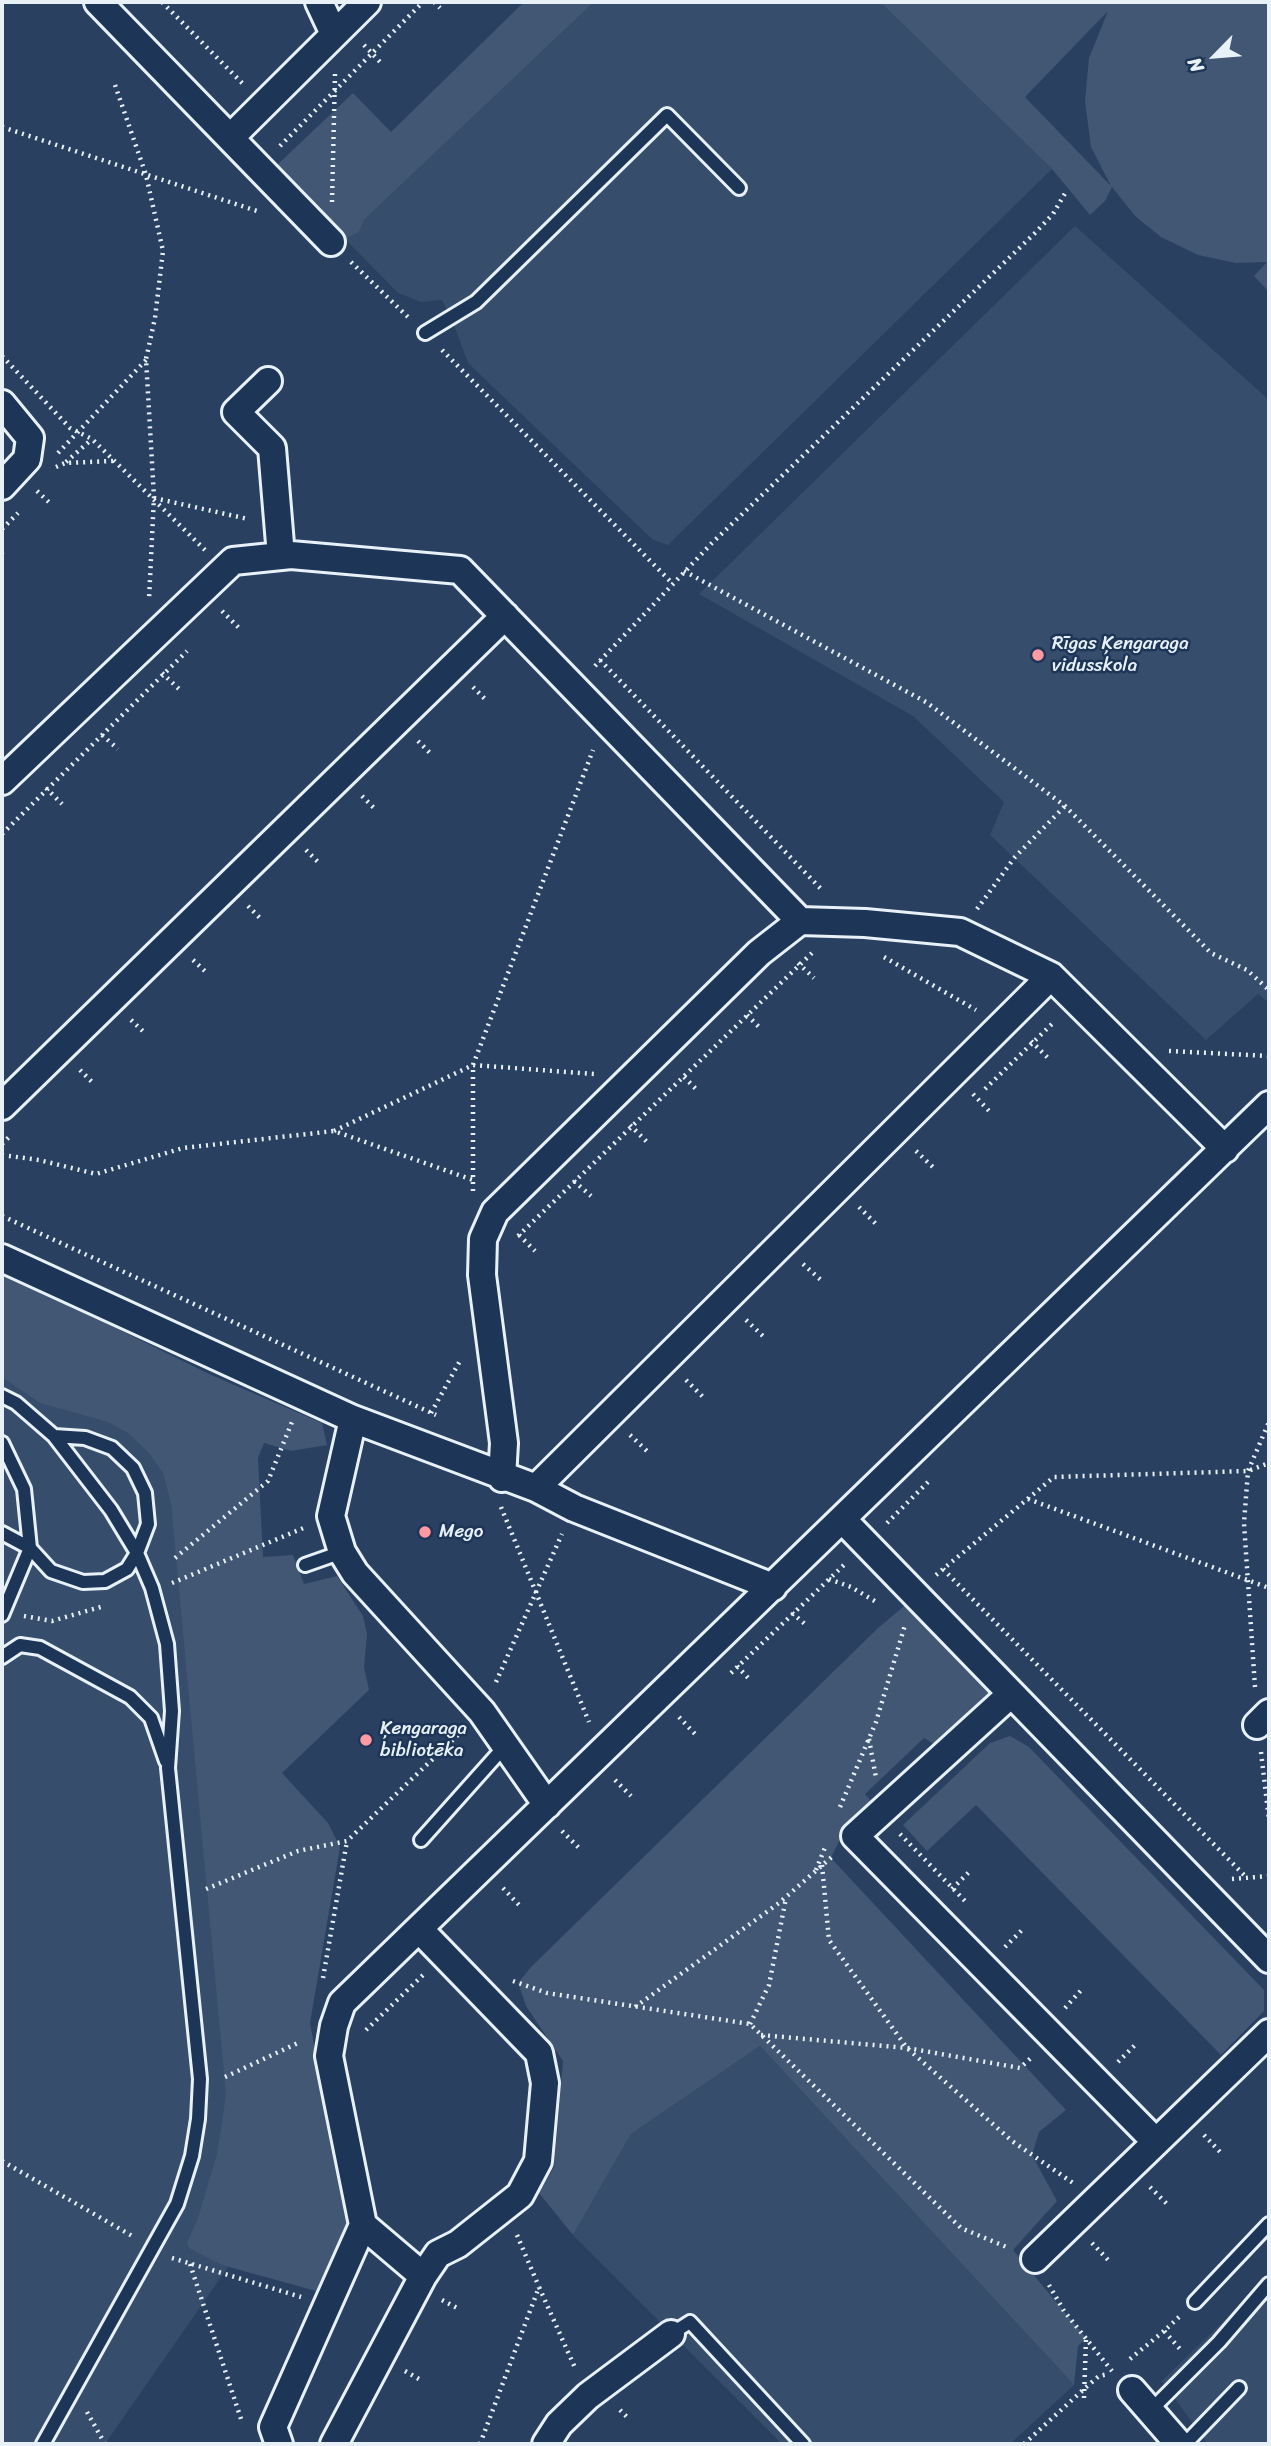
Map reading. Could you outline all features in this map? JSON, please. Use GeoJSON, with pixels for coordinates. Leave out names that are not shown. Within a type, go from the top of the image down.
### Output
{"type":"FeatureCollection","features":[{"type":"Feature","properties":{"kind":"street"},"geometry":{"type":"LineString","coordinates":[[98,2],[331,242]]}},
{"type":"Feature","properties":{"kind":"street"},"geometry":{"type":"LineString","coordinates":[[319,2],[334,34]]}},
{"type":"Feature","properties":{"kind":"street"},"geometry":{"type":"LineString","coordinates":[[231,137],[367,2]]}},
{"type":"Feature","properties":{"kind":"street"},"geometry":{"type":"LineString","coordinates":[[268,380],[236,412],[272,448],[281,556]]}},
{"type":"Feature","properties":{"kind":"street"},"geometry":{"type":"LineString","coordinates":[[2,404],[30,438],[27,459],[2,486]]}},
{"type":"Feature","properties":{"kind":"street"},"geometry":{"type":"LineString","coordinates":[[2,781],[233,561],[281,556],[460,570],[800,921]]}},
{"type":"Feature","properties":{"kind":"street"},"geometry":{"type":"LineString","coordinates":[[2,1106],[505,616]]}},
{"type":"Feature","properties":{"kind":"street"},"geometry":{"type":"LineString","coordinates":[[494,1475],[504,1443],[482,1275],[483,1239],[495,1212],[759,953],[800,921],[855,922],[960,932],[1051,976],[1225,1149]]}},
{"type":"Feature","properties":{"kind":"street"},"geometry":{"type":"LineString","coordinates":[[536,1488],[1051,976]]}},
{"type":"Feature","properties":{"kind":"street"},"geometry":{"type":"LineString","coordinates":[[279,2444],[273,2427],[363,2225],[329,2056],[334,2026],[342,2003],[1269,1105]]}},
{"type":"Feature","properties":{"kind":"street"},"geometry":{"type":"LineString","coordinates":[[2,1258],[353,1419],[494,1475],[536,1488],[574,1508],[773,1587]]}},
{"type":"Feature","properties":{"kind":"street"},"geometry":{"type":"LineString","coordinates":[[353,1419],[331,1516],[342,1552],[355,1573],[482,1712],[547,1805]]}},
{"type":"Feature","properties":{"kind":"street"},"geometry":{"type":"LineString","coordinates":[[842,1519],[1269,1959]]}},
{"type":"Feature","properties":{"kind":"street"},"geometry":{"type":"LineString","coordinates":[[1011,1694],[843,1834],[1054,2038],[1155,2141]]}},
{"type":"Feature","properties":{"kind":"street"},"geometry":{"type":"LineString","coordinates":[[334,2444],[423,2276],[438,2254],[458,2244],[506,2209],[520,2195],[538,2161],[545,2083],[539,2053],[419,1929]]}},
{"type":"Feature","properties":{"kind":"street"},"geometry":{"type":"LineString","coordinates":[[1035,2259],[1269,2033]]}},
{"type":"Feature","properties":{"kind":"street"},"geometry":{"type":"LineString","coordinates":[[363,2225],[423,2276]]}},
{"type":"Feature","properties":{"kind":"street"},"geometry":{"type":"LineString","coordinates":[[546,2444],[559,2424],[588,2396],[671,2334]]}},
{"type":"Feature","properties":{"kind":"street"},"geometry":{"type":"LineString","coordinates":[[1132,2390],[1179,2444]]}},
{"type":"Feature","properties":{"kind":"lane"},"geometry":{"type":"LineString","coordinates":[[425,333],[476,302],[667,115],[739,188]]}},
{"type":"Feature","properties":{"kind":"lane"},"geometry":{"type":"LineString","coordinates":[[2,1396],[16,1403],[54,1436],[111,1510],[137,1552],[167,1643],[172,1711],[169,1768],[200,2079],[198,2119],[192,2156],[177,2204],[43,2444]]}},
{"type":"Feature","properties":{"kind":"lane"},"geometry":{"type":"LineString","coordinates":[[2,1533],[30,1548],[51,1571],[83,1582],[106,1581],[127,1569],[137,1552],[148,1524],[145,1493],[133,1468],[112,1448],[85,1438],[54,1436]]}},
{"type":"Feature","properties":{"kind":"lane"},"geometry":{"type":"LineString","coordinates":[[2,1443],[24,1489],[30,1548],[2,1615]]}},
{"type":"Feature","properties":{"kind":"lane"},"geometry":{"type":"LineString","coordinates":[[305,1565],[342,1552]]}},
{"type":"Feature","properties":{"kind":"lane"},"geometry":{"type":"LineString","coordinates":[[2,1657],[20,1644],[40,1648],[130,1697],[151,1718],[169,1768]]}},
{"type":"Feature","properties":{"kind":"lane"},"geometry":{"type":"LineString","coordinates":[[421,1840],[505,1746]]}},
{"type":"Feature","properties":{"kind":"lane"},"geometry":{"type":"LineString","coordinates":[[1195,2302],[1269,2224]]}},
{"type":"Feature","properties":{"kind":"lane"},"geometry":{"type":"LineString","coordinates":[[1150,2411],[1269,2284]]}},
{"type":"Feature","properties":{"kind":"lane"},"geometry":{"type":"LineString","coordinates":[[671,2334],[690,2322],[803,2444]]}},
{"type":"Feature","properties":{"kind":"lane"},"geometry":{"type":"LineString","coordinates":[[1185,2444],[1238,2388]]}},
{"type":"Feature","properties":{"kind":"path"},"geometry":{"type":"LineString","coordinates":[[162,2],[263,105]]}},
{"type":"Feature","properties":{"kind":"path"},"geometry":{"type":"LineString","coordinates":[[260,167],[423,2]]}},
{"type":"Feature","properties":{"kind":"path"},"geometry":{"type":"LineString","coordinates":[[435,2],[440,8]]}},
{"type":"Feature","properties":{"kind":"path"},"geometry":{"type":"LineString","coordinates":[[334,34],[336,89],[331,242],[673,583]]}},
{"type":"Feature","properties":{"kind":"path"},"geometry":{"type":"LineString","coordinates":[[115,85],[146,175],[163,251],[155,318],[146,359],[153,498],[148,608],[159,631]]}},
{"type":"Feature","properties":{"kind":"path"},"geometry":{"type":"LineString","coordinates":[[2,127],[259,211]]}},
{"type":"Feature","properties":{"kind":"path"},"geometry":{"type":"LineString","coordinates":[[576,687],[684,571],[1035,233],[1053,214],[1067,190]]}},
{"type":"Feature","properties":{"kind":"path"},"geometry":{"type":"LineString","coordinates":[[2,356],[70,428],[92,439],[224,570]]}},
{"type":"Feature","properties":{"kind":"path"},"geometry":{"type":"LineString","coordinates":[[114,461],[65,463],[50,469],[57,454],[146,359]]}},
{"type":"Feature","properties":{"kind":"path"},"geometry":{"type":"LineString","coordinates":[[65,463],[92,439]]}},
{"type":"Feature","properties":{"kind":"path"},"geometry":{"type":"LineString","coordinates":[[153,498],[278,524]]}},
{"type":"Feature","properties":{"kind":"path"},"geometry":{"type":"LineString","coordinates":[[684,571],[926,702],[1065,806],[1211,953],[1247,970],[1269,990]]}},
{"type":"Feature","properties":{"kind":"path"},"geometry":{"type":"LineString","coordinates":[[215,622],[234,604]]}},
{"type":"Feature","properties":{"kind":"path"},"geometry":{"type":"LineString","coordinates":[[2,834],[189,648]]}},
{"type":"Feature","properties":{"kind":"path"},"geometry":{"type":"LineString","coordinates":[[482,1275],[519,1235],[855,922],[600,660]]}},
{"type":"Feature","properties":{"kind":"path"},"geometry":{"type":"LineString","coordinates":[[473,1192],[473,1065],[605,718]]}},
{"type":"Feature","properties":{"kind":"path"},"geometry":{"type":"LineString","coordinates":[[960,932],[1015,857],[1065,806]]}},
{"type":"Feature","properties":{"kind":"path"},"geometry":{"type":"LineString","coordinates":[[877,952],[1001,1025]]}},
{"type":"Feature","properties":{"kind":"path"},"geometry":{"type":"LineString","coordinates":[[1124,1049],[1269,1056]]}},
{"type":"Feature","properties":{"kind":"path"},"geometry":{"type":"LineString","coordinates":[[2,1155],[38,1160],[96,1174],[183,1148],[334,1131],[473,1065],[633,1077]]}},
{"type":"Feature","properties":{"kind":"path"},"geometry":{"type":"LineString","coordinates":[[334,1131],[473,1180]]}},
{"type":"Feature","properties":{"kind":"path"},"geometry":{"type":"LineString","coordinates":[[2,1216],[443,1418]]}},
{"type":"Feature","properties":{"kind":"path"},"geometry":{"type":"LineString","coordinates":[[431,1413],[467,1348],[490,1334]]}},
{"type":"Feature","properties":{"kind":"path"},"geometry":{"type":"LineString","coordinates":[[175,1558],[268,1481],[303,1395]]}},
{"type":"Feature","properties":{"kind":"path"},"geometry":{"type":"LineString","coordinates":[[1269,1422],[1248,1471],[1244,1523],[1263,1719],[1263,1770],[1269,1820]]}},
{"type":"Feature","properties":{"kind":"path"},"geometry":{"type":"LineString","coordinates":[[839,1808],[876,1722],[914,1594],[1054,1477],[1248,1471],[1269,1464]]}},
{"type":"Feature","properties":{"kind":"path"},"geometry":{"type":"LineString","coordinates":[[494,1475],[537,1594],[602,1752]]}},
{"type":"Feature","properties":{"kind":"path"},"geometry":{"type":"LineString","coordinates":[[728,1675],[935,1475]]}},
{"type":"Feature","properties":{"kind":"path"},"geometry":{"type":"LineString","coordinates":[[1027,1499],[1269,1588]]}},
{"type":"Feature","properties":{"kind":"path"},"geometry":{"type":"LineString","coordinates":[[206,1889],[298,1851],[347,1841],[482,1712],[574,1508]]}},
{"type":"Feature","properties":{"kind":"path"},"geometry":{"type":"LineString","coordinates":[[177,1581],[331,1516]]}},
{"type":"Feature","properties":{"kind":"path"},"geometry":{"type":"LineString","coordinates":[[943,1569],[1247,1878]]}},
{"type":"Feature","properties":{"kind":"path"},"geometry":{"type":"LineString","coordinates":[[829,1579],[851,1587],[882,1605]]}},
{"type":"Feature","properties":{"kind":"path"},"geometry":{"type":"LineString","coordinates":[[672,1728],[691,1711]]}},
{"type":"Feature","properties":{"kind":"path"},"geometry":{"type":"LineString","coordinates":[[1263,1770],[1269,1764]]}},
{"type":"Feature","properties":{"kind":"path"},"geometry":{"type":"LineString","coordinates":[[608,1790],[626,1773]]}},
{"type":"Feature","properties":{"kind":"path"},"geometry":{"type":"LineString","coordinates":[[554,1842],[572,1824]]}},
{"type":"Feature","properties":{"kind":"path"},"geometry":{"type":"LineString","coordinates":[[635,2007],[786,1897],[822,1865],[843,1834]]}},
{"type":"Feature","properties":{"kind":"path"},"geometry":{"type":"LineString","coordinates":[[816,1870],[843,1834]]}},
{"type":"Feature","properties":{"kind":"path"},"geometry":{"type":"LineString","coordinates":[[321,1989],[347,1841]]}},
{"type":"Feature","properties":{"kind":"path"},"geometry":{"type":"LineString","coordinates":[[822,1865],[829,1940],[908,2048],[1012,2141],[1097,2199]]}},
{"type":"Feature","properties":{"kind":"path"},"geometry":{"type":"LineString","coordinates":[[495,1898],[514,1880]]}},
{"type":"Feature","properties":{"kind":"path"},"geometry":{"type":"LineString","coordinates":[[750,2024],[769,1985],[786,1897]]}},
{"type":"Feature","properties":{"kind":"path"},"geometry":{"type":"LineString","coordinates":[[362,2033],[429,1970],[441,1949]]}},
{"type":"Feature","properties":{"kind":"path"},"geometry":{"type":"LineString","coordinates":[[507,1978],[547,1993],[750,2024],[961,2228],[1035,2259],[1064,2311],[1113,2372],[1132,2390]]}},
{"type":"Feature","properties":{"kind":"path"},"geometry":{"type":"LineString","coordinates":[[225,2077],[334,2026]]}},
{"type":"Feature","properties":{"kind":"path"},"geometry":{"type":"LineString","coordinates":[[760,2035],[908,2048],[1020,2068],[1054,2038]]}},
{"type":"Feature","properties":{"kind":"path"},"geometry":{"type":"LineString","coordinates":[[2,2161],[153,2249],[190,2263],[329,2305]]}},
{"type":"Feature","properties":{"kind":"path"},"geometry":{"type":"LineString","coordinates":[[1151,2188],[1169,2206]]}},
{"type":"Feature","properties":{"kind":"path"},"geometry":{"type":"LineString","coordinates":[[506,2209],[588,2396]]}},
{"type":"Feature","properties":{"kind":"path"},"geometry":{"type":"LineString","coordinates":[[1092,2244],[1111,2263]]}},
{"type":"Feature","properties":{"kind":"path"},"geometry":{"type":"LineString","coordinates":[[190,2263],[246,2431]]}},
{"type":"Feature","properties":{"kind":"path"},"geometry":{"type":"LineString","coordinates":[[480,2444],[539,2287]]}},
{"type":"Feature","properties":{"kind":"path"},"geometry":{"type":"LineString","coordinates":[[1024,2444],[1099,2376],[1113,2372],[1195,2302]]}},
{"type":"Feature","properties":{"kind":"path"},"geometry":{"type":"LineString","coordinates":[[1164,2331],[1194,2366]]}},
{"type":"Feature","properties":{"kind":"path"},"geometry":{"type":"LineString","coordinates":[[1084,2398],[1086,2338]]}},
{"type":"Feature","properties":{"kind":"path"},"geometry":{"type":"LineString","coordinates":[[86,2412],[105,2444]]}},
{"type":"Feature","properties":{"kind":"shaded area"},"geometry":{"type":"Polygon","coordinates":[[[524,2],[594,2],[365,219],[359,232],[345,239],[277,165],[353,93],[391,132],[524,2]]]}},
{"type":"Feature","properties":{"kind":"shaded area"},"geometry":{"type":"Polygon","coordinates":[[[594,2],[880,2],[1052,169],[668,545],[653,540],[468,363],[442,300],[421,302],[398,293],[345,239],[359,232],[365,219],[594,2]]]}},
{"type":"Feature","properties":{"kind":"shaded area"},"geometry":{"type":"Polygon","coordinates":[[[880,2],[1269,2],[1269,292],[1254,276],[1267,262],[1236,263],[1198,255],[1161,237],[1135,216],[1112,187],[1105,201],[1090,215],[1052,169],[880,2]],[[1108,11],[1025,97],[1111,186],[1091,147],[1085,101],[1089,58],[1108,11]]]}},
{"type":"Feature","properties":{"kind":"shaded area","name":"Rīgas Ķengaraga vidusskola"},"geometry":{"type":"Polygon","coordinates":[[[1075,226],[1269,400],[1269,1003],[1258,994],[1206,1040],[990,835],[1004,802],[913,716],[699,594],[1075,226]]]}},
{"type":"Feature","properties":{"kind":"shaded area"},"geometry":{"type":"Polygon","coordinates":[[[2,1272],[209,1374],[322,1423],[327,1445],[291,1451],[264,1443],[258,1458],[263,1557],[293,1555],[304,1584],[337,1576],[363,1616],[367,1634],[364,1667],[369,1690],[282,1773],[328,1823],[340,1847],[310,2023],[348,2231],[316,2291],[222,2265],[189,2248],[187,2243],[198,2218],[217,2154],[226,2095],[171,1503],[163,1473],[149,1453],[128,1433],[108,1422],[40,1403],[2,1377],[2,1272]]]}},
{"type":"Feature","properties":{"kind":"shaded area"},"geometry":{"type":"Polygon","coordinates":[[[2,1342],[214,1443],[242,2247],[105,2444],[2,2444],[2,1342]]]}},
{"type":"Feature","properties":{"kind":"shaded area"},"geometry":{"type":"Polygon","coordinates":[[[909,1602],[997,1694],[942,1749],[924,1738],[865,1794],[873,1803],[840,1839],[831,1858],[1066,2110],[1039,2132],[1032,2155],[1057,2201],[1013,2250],[1086,2338],[1078,2346],[1074,2385],[760,2046],[631,2134],[573,2235],[539,2193],[554,2167],[563,2061],[526,2006],[518,1983],[531,1967],[878,1628],[909,1602]]]}},
{"type":"Feature","properties":{"kind":"shaded area"},"geometry":{"type":"Polygon","coordinates":[[[1010,1736],[1029,1747],[1264,1990],[1264,2011],[1221,2055],[976,1805],[927,1851],[903,1825],[990,1743],[1010,1736]]]}},
{"type":"Feature","properties":{"kind":"shaded area"},"geometry":{"type":"Polygon","coordinates":[[[760,2046],[1074,2385],[1010,2444],[782,2444],[573,2235],[631,2134],[760,2046]]]}},
{"type":"Feature","properties":{"kind":"shaded area"},"geometry":{"type":"Polygon","coordinates":[[[1269,2277],[1269,2444],[1208,2444],[1162,2381],[1269,2277]]]}},
{"type":"Feature","properties":{"kind":"place","name":"Rīgas Ķengaraga vidusskola"},"geometry":{"type":"Point","coordinates":[1038,655]}},
{"type":"Feature","properties":{"kind":"place","name":"Mego"},"geometry":{"type":"Point","coordinates":[425,1532]}},
{"type":"Feature","properties":{"kind":"place","name":"Ķengaraga bibliotēka"},"geometry":{"type":"Point","coordinates":[366,1740]}}]}
